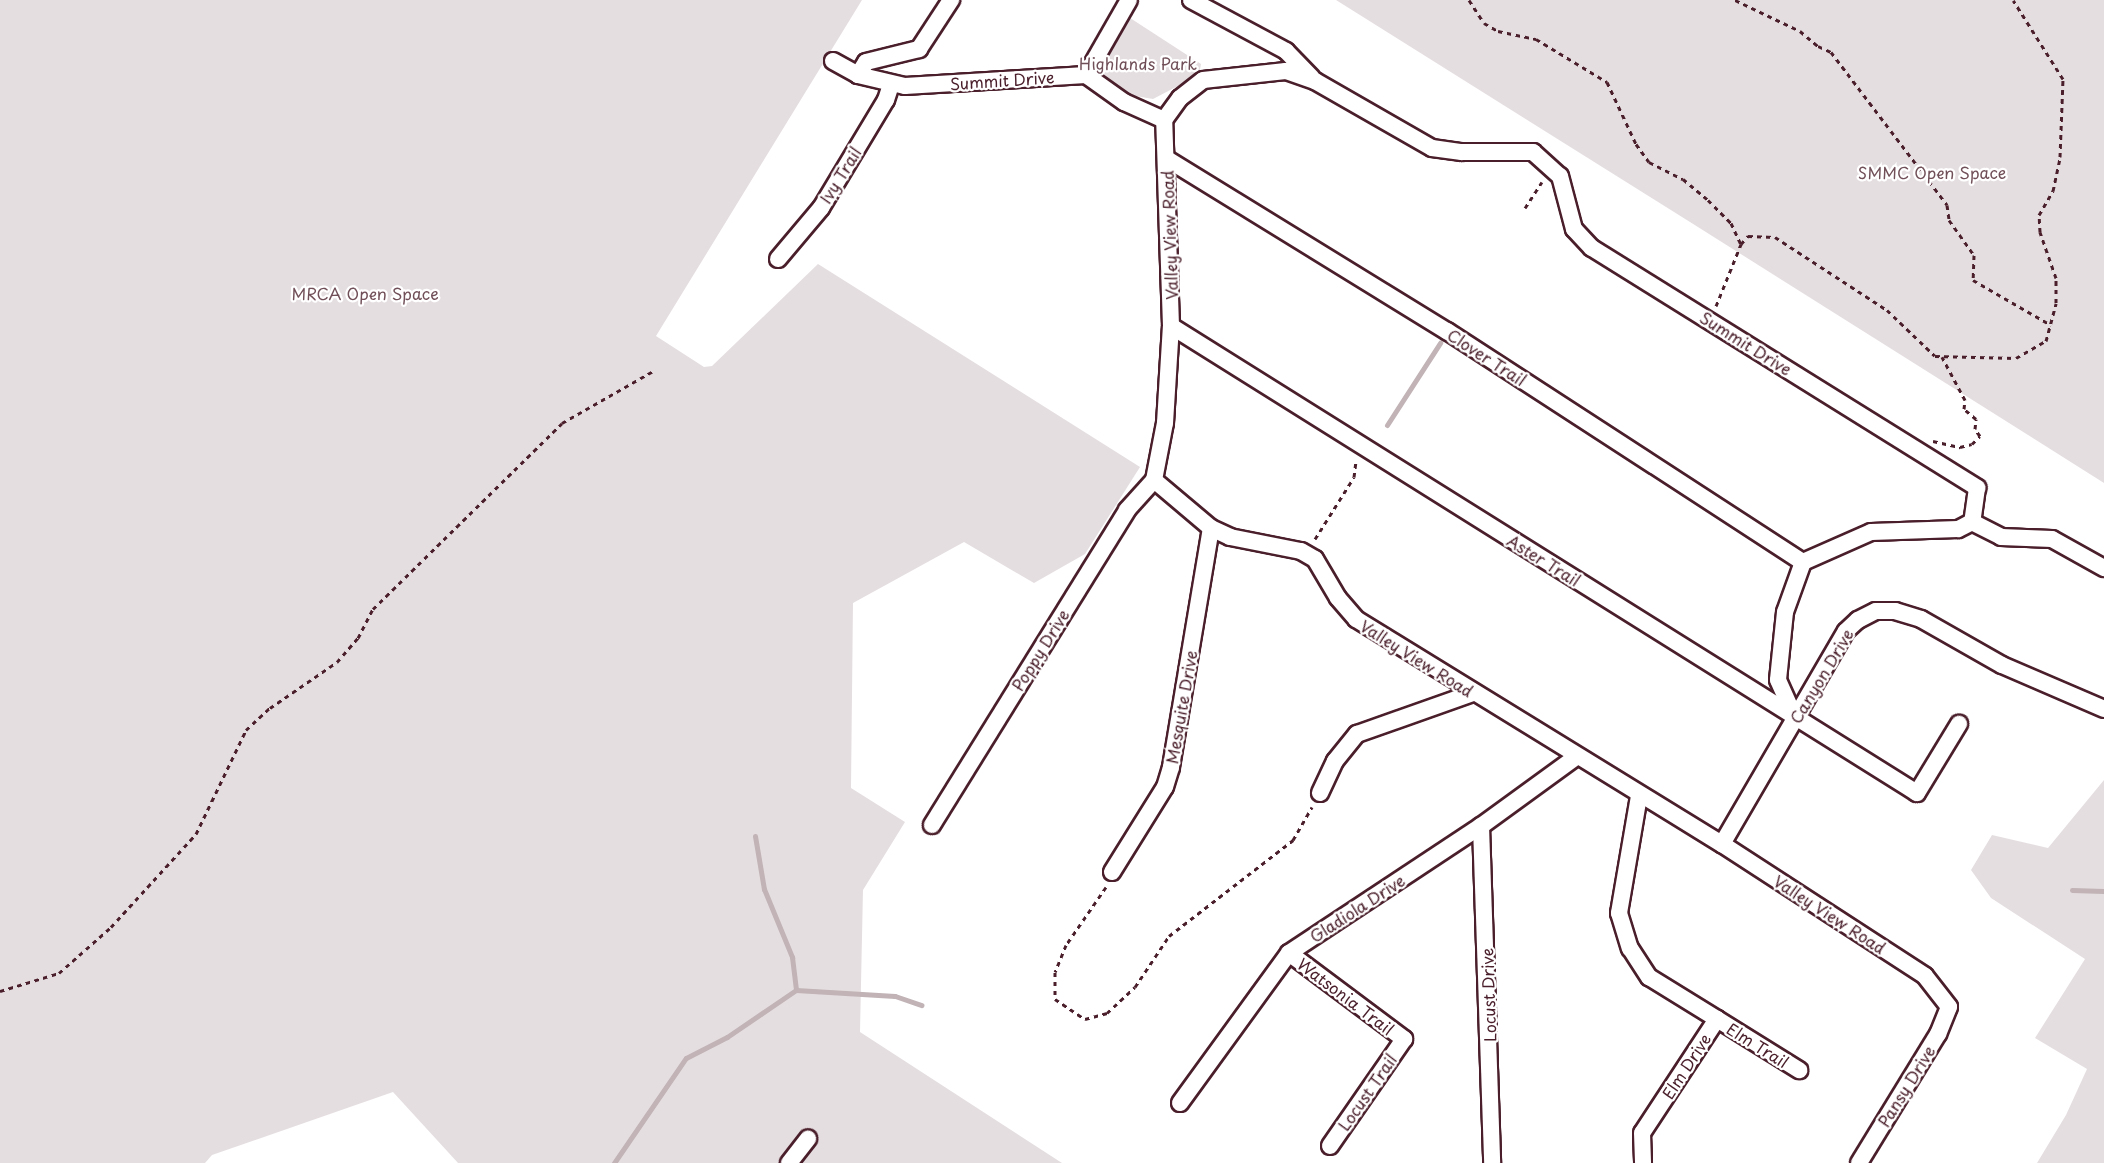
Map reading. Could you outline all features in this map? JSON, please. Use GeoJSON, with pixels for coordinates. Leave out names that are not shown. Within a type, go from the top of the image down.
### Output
{"type":"FeatureCollection","features":[{"type":"Feature","properties":{"kind":"street"},"geometry":{"type":"LineString","coordinates":[[858,75],[866,62],[919,49],[951,0]]}},
{"type":"Feature","properties":{"kind":"street"},"geometry":{"type":"LineString","coordinates":[[1129,0],[1086,75],[1124,102],[1164,120],[1180,98],[1203,80],[1286,71],[1315,81],[1432,148],[1462,152],[1533,152],[1552,166]]}},
{"type":"Feature","properties":{"kind":"street"},"geometry":{"type":"LineString","coordinates":[[1191,0],[1287,51],[1315,81]]}},
{"type":"Feature","properties":{"kind":"street","name":"Summit Drive"},"geometry":{"type":"LineString","coordinates":[[833,61],[858,75],[891,85],[1086,75]]}},
{"type":"Feature","properties":{"kind":"street","name":"Ivy Trail"},"geometry":{"type":"LineString","coordinates":[[778,259],[821,208],[886,100],[891,85]]}},
{"type":"Feature","properties":{"kind":"street","name":"Valley View Road"},"geometry":{"type":"LineString","coordinates":[[1154,480],[1166,423],[1172,326],[1164,120]]}},
{"type":"Feature","properties":{"kind":"street","name":"Clover Trail"},"geometry":{"type":"LineString","coordinates":[[1167,159],[1447,332],[1803,562]]}},
{"type":"Feature","properties":{"kind":"street","name":"Summit Drive"},"geometry":{"type":"LineString","coordinates":[[1552,166],[1560,176],[1574,229],[1592,248],[1977,488],[1972,522]]}},
{"type":"Feature","properties":{"kind":"street","name":"Aster Trail"},"geometry":{"type":"LineString","coordinates":[[1172,326],[1917,793],[1959,724]]}},
{"type":"Feature","properties":{"kind":"street"},"geometry":{"type":"LineString","coordinates":[[1154,480],[1211,528],[1230,537],[1306,554]]}},
{"type":"Feature","properties":{"kind":"street","name":"Poppy Drive"},"geometry":{"type":"LineString","coordinates":[[932,825],[1127,510],[1154,480]]}},
{"type":"Feature","properties":{"kind":"street"},"geometry":{"type":"LineString","coordinates":[[1795,718],[1778,681],[1785,612],[1803,562],[1871,532],[1958,529],[1972,522],[2001,537],[2052,539],[2104,568]]}},
{"type":"Feature","properties":{"kind":"street","name":"Mesquite Drive"},"geometry":{"type":"LineString","coordinates":[[1113,872],[1165,787],[1171,767],[1211,528]]}},
{"type":"Feature","properties":{"kind":"street","name":"Valley View Road"},"geometry":{"type":"LineString","coordinates":[[1306,554],[1321,566],[1338,598],[1356,619],[1639,796],[1722,844],[1925,976],[1949,1007]]}},
{"type":"Feature","properties":{"kind":"street","name":"Canyon Drive"},"geometry":{"type":"LineString","coordinates":[[1722,844],[1846,631],[1858,620],[1876,611],[1895,611],[1921,619],[2002,665],[2104,709]]}},
{"type":"Feature","properties":{"kind":"street"},"geometry":{"type":"LineString","coordinates":[[1320,793],[1335,761],[1357,734],[1473,693]]}},
{"type":"Feature","properties":{"kind":"street","name":"Gladiola Drive"},"geometry":{"type":"LineString","coordinates":[[1180,1103],[1289,953],[1481,826],[1576,757]]}},
{"type":"Feature","properties":{"kind":"street","name":"Elm Drive"},"geometry":{"type":"LineString","coordinates":[[1639,796],[1619,913],[1629,948],[1649,977],[1717,1019],[1642,1133],[1642,1163]]}},
{"type":"Feature","properties":{"kind":"street","name":"Locust Drive"},"geometry":{"type":"LineString","coordinates":[[1481,826],[1492,1163]]}},
{"type":"Feature","properties":{"kind":"street","name":"Watsonia Trail"},"geometry":{"type":"LineString","coordinates":[[1289,953],[1404,1039]]}},
{"type":"Feature","properties":{"kind":"street","name":"Pansy Drive"},"geometry":{"type":"LineString","coordinates":[[1859,1163],[1938,1034],[1949,1007]]}},
{"type":"Feature","properties":{"kind":"street","name":"Elm Trail"},"geometry":{"type":"LineString","coordinates":[[1717,1019],[1799,1070]]}},
{"type":"Feature","properties":{"kind":"street","name":"Locust Trail"},"geometry":{"type":"LineString","coordinates":[[1330,1146],[1404,1039]]}},
{"type":"Feature","properties":{"kind":"street"},"geometry":{"type":"LineString","coordinates":[[789,1163],[808,1139]]}},
{"type":"Feature","properties":{"kind":"path"},"geometry":{"type":"LineString","coordinates":[[1468,0],[1484,23],[1498,32],[1536,39],[1607,82],[1636,144],[1649,162],[1683,179],[1708,200],[1731,223],[1741,244]]}},
{"type":"Feature","properties":{"kind":"path"},"geometry":{"type":"LineString","coordinates":[[1735,0],[1800,31],[1818,46],[1831,52],[1947,204],[1949,220],[1974,255],[1973,280],[2051,325]]}},
{"type":"Feature","properties":{"kind":"path"},"geometry":{"type":"LineString","coordinates":[[1711,321],[1741,244],[1748,236],[1774,237],[1887,310],[1923,349],[1941,357],[2016,358],[2046,341],[2051,325],[2056,278],[2040,232],[2039,215],[2053,191],[2060,157],[2063,79],[2013,0]]}},
{"type":"Feature","properties":{"kind":"path"},"geometry":{"type":"LineString","coordinates":[[1525,208],[1552,166]]}},
{"type":"Feature","properties":{"kind":"path"},"geometry":{"type":"LineString","coordinates":[[1913,447],[1922,441],[1960,447],[1972,444],[1980,436],[1975,429],[1976,419],[1964,409],[1965,400],[1941,357]]}},
{"type":"Feature","properties":{"kind":"path"},"geometry":{"type":"LineString","coordinates":[[0,991],[59,973],[111,927],[196,834],[246,730],[270,708],[337,662],[358,638],[373,609],[562,423],[655,370]]}},
{"type":"Feature","properties":{"kind":"path"},"geometry":{"type":"LineString","coordinates":[[1306,554],[1354,477],[1354,457],[1361,445]]}},
{"type":"Feature","properties":{"kind":"path"},"geometry":{"type":"LineString","coordinates":[[1113,872],[1103,894],[1065,945],[1055,972],[1055,999],[1085,1019],[1107,1013],[1135,987],[1169,936],[1293,840],[1320,793]]}},
{"type":"Feature","properties":{"kind":"green space","name":"MRCA Open Space"},"geometry":{"type":"Polygon","coordinates":[[[0,0],[862,0],[656,336],[704,367],[712,366],[818,264],[1140,467],[1085,554],[1034,583],[964,542],[853,603],[851,788],[905,822],[863,890],[860,1032],[1062,1163],[458,1163],[393,1092],[212,1155],[205,1163],[0,1163],[0,0]]]}},
{"type":"Feature","properties":{"kind":"green space","name":"SMMC Open Space"},"geometry":{"type":"Polygon","coordinates":[[[1336,0],[2104,0],[2104,483],[1690,222],[1336,0]]]}},
{"type":"Feature","properties":{"kind":"green space","name":"Highlands Park"},"geometry":{"type":"Polygon","coordinates":[[[1127,16],[1201,64],[1199,75],[1153,99],[1124,94],[1113,88],[1100,75],[1098,63],[1127,16]]]}},
{"type":"Feature","properties":{"kind":"green space"},"geometry":{"type":"Polygon","coordinates":[[[2104,780],[2104,1163],[2037,1163],[2066,1115],[2087,1069],[2035,1038],[2085,959],[1991,898],[1971,870],[1992,835],[2048,848],[2104,780]]]}},
{"type":"Feature","properties":{"kind":"waterway"},"geometry":{"type":"LineString","coordinates":[[1387,425],[1440,343]]}},
{"type":"Feature","properties":{"kind":"waterway"},"geometry":{"type":"LineString","coordinates":[[755,836],[764,889],[792,957],[796,990]]}},
{"type":"Feature","properties":{"kind":"waterway"},"geometry":{"type":"LineString","coordinates":[[2072,890],[2104,891]]}},
{"type":"Feature","properties":{"kind":"waterway"},"geometry":{"type":"LineString","coordinates":[[614,1163],[686,1058],[727,1037],[796,990],[895,996],[921,1005]]}}]}
